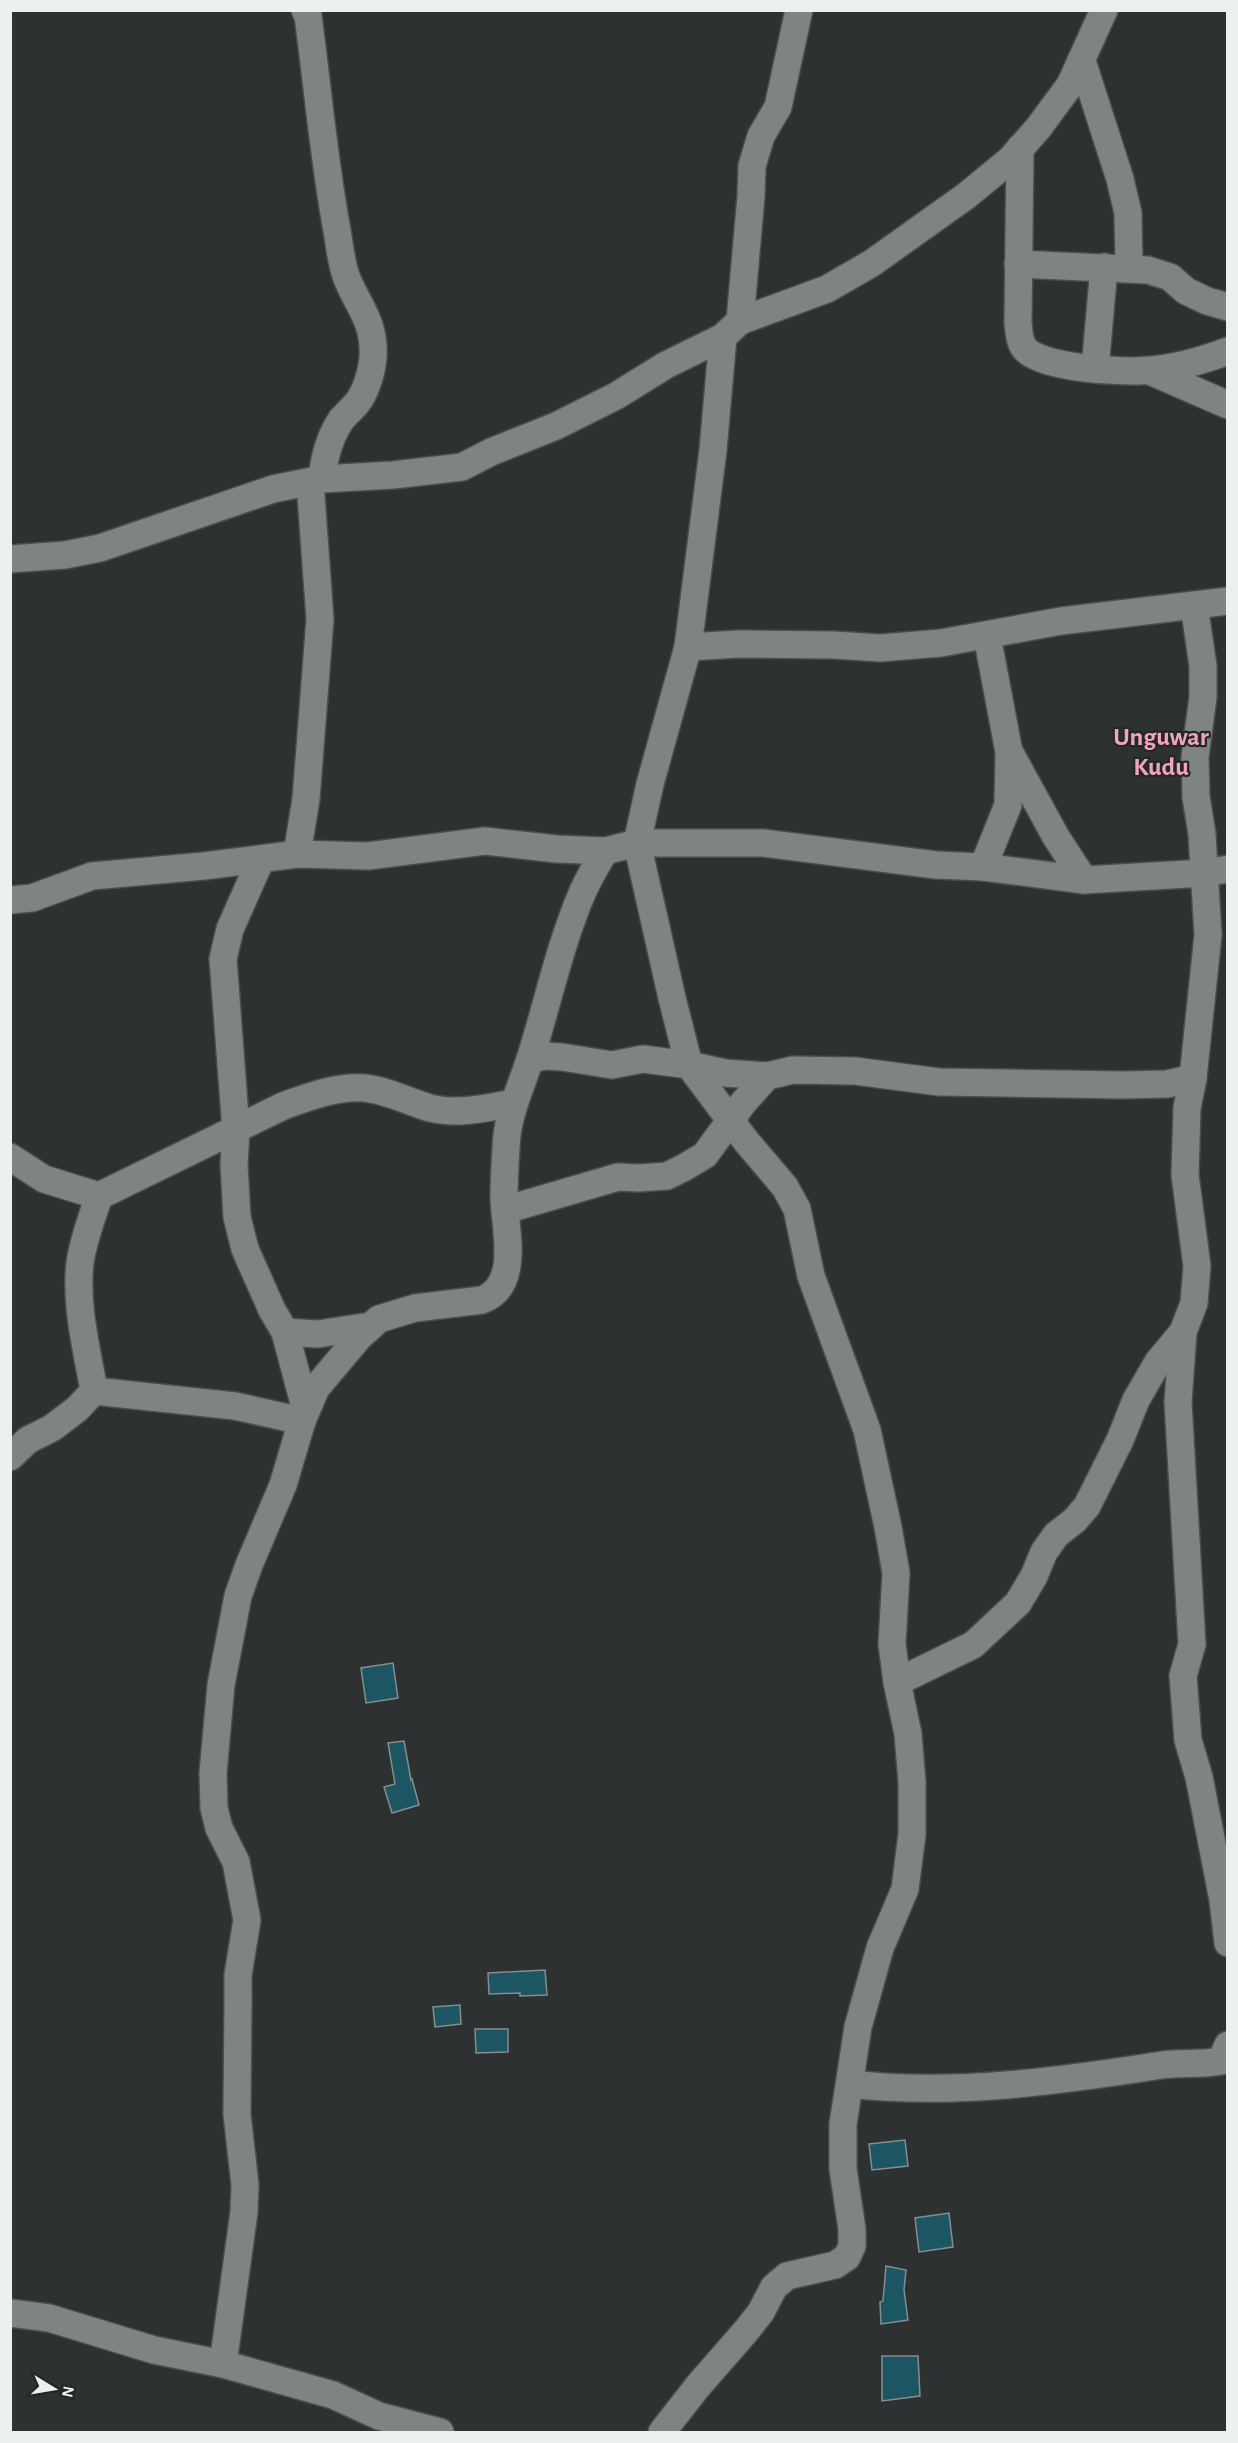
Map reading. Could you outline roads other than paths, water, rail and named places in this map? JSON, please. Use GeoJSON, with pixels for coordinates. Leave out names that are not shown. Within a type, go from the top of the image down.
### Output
{"type":"FeatureCollection","features":[{"type":"Feature","properties":{"kind":"street"},"geometry":{"type":"LineString","coordinates":[[297,854],[306,799],[320,620],[316,481],[332,437],[367,385],[373,359],[373,334],[367,315],[347,279],[338,236],[305,10]]}},
{"type":"Feature","properties":{"kind":"street"},"geometry":{"type":"LineString","coordinates":[[662,2433],[746,2331],[774,2287],[787,2276],[835,2265],[847,2257],[852,2246],[852,2229],[843,2169],[843,2124],[858,2027],[879,1948],[905,1888],[912,1834],[912,1782],[908,1734],[892,1644],[896,1573],[867,1430],[811,1276],[797,1209],[785,1187],[765,1166],[690,1065],[672,998],[638,843],[650,784],[688,647],[751,196],[752,166],[761,136],[778,107],[799,10]]}},
{"type":"Feature","properties":{"kind":"street"},"geometry":{"type":"LineString","coordinates":[[10,559],[66,555],[100,548],[273,489],[316,481],[462,467],[491,452],[556,426],[616,396],[666,364],[731,329],[826,289],[872,263],[966,196],[1011,159],[1070,85],[1104,10]]}},
{"type":"Feature","properties":{"kind":"street"},"geometry":{"type":"LineString","coordinates":[[1082,60],[1120,179],[1128,213],[1095,369]]}},
{"type":"Feature","properties":{"kind":"street"},"geometry":{"type":"LineString","coordinates":[[1020,148],[1018,323],[1022,345],[1029,353],[1054,364],[1095,369],[1150,371],[1227,351]]}},
{"type":"Feature","properties":{"kind":"street"},"geometry":{"type":"LineString","coordinates":[[1018,264],[1148,270],[1170,277],[1186,291],[1207,301],[1227,307]]}},
{"type":"Feature","properties":{"kind":"street"},"geometry":{"type":"LineString","coordinates":[[1150,371],[1227,405]]}},
{"type":"Feature","properties":{"kind":"street"},"geometry":{"type":"LineString","coordinates":[[688,647],[738,644],[822,644],[880,648],[941,643],[1061,621],[1227,601]]}},
{"type":"Feature","properties":{"kind":"street"},"geometry":{"type":"LineString","coordinates":[[897,1682],[973,1645],[1018,1603],[1034,1576],[1044,1552],[1056,1535],[1075,1520],[1087,1506],[1136,1400],[1158,1362],[1182,1332],[1194,1303],[1197,1266],[1185,1175],[1187,1108],[1193,1078],[1216,871],[1203,834],[1196,797],[1195,757],[1203,697],[1203,666],[1194,605]]}},
{"type":"Feature","properties":{"kind":"street"},"geometry":{"type":"LineString","coordinates":[[984,867],[1008,805],[1009,752],[987,636]]}},
{"type":"Feature","properties":{"kind":"street"},"geometry":{"type":"LineString","coordinates":[[1009,752],[1056,837],[1084,880]]}},
{"type":"Feature","properties":{"kind":"street"},"geometry":{"type":"LineString","coordinates":[[10,900],[33,898],[92,876],[297,854],[368,856],[485,841],[558,849],[604,851],[638,843],[763,843],[936,865],[984,867],[1084,880],[1216,871]]}},
{"type":"Feature","properties":{"kind":"street"},"geometry":{"type":"LineString","coordinates":[[223,2364],[244,2212],[245,2185],[237,2114],[238,1975],[247,1920],[236,1862],[219,1828],[214,1808],[215,1737],[221,1685],[238,1596],[284,1485],[304,1416],[316,1388],[370,1326],[379,1319],[415,1308],[482,1300],[492,1296],[504,1280],[507,1263],[506,1144],[513,1103],[530,1059],[567,934],[583,891],[604,851]]}},
{"type":"Feature","properties":{"kind":"street"},"geometry":{"type":"LineString","coordinates":[[261,859],[230,929],[223,959],[236,1130],[234,1165],[237,1217],[245,1249],[272,1310],[285,1332],[304,1416]]}},
{"type":"Feature","properties":{"kind":"street"},"geometry":{"type":"LineString","coordinates":[[530,1059],[546,1056],[562,1057],[612,1065],[644,1059],[690,1065],[725,1073],[767,1076],[793,1070],[855,1071],[939,1083],[1123,1085],[1167,1084],[1193,1078]]}},
{"type":"Feature","properties":{"kind":"street"},"geometry":{"type":"LineString","coordinates":[[505,1210],[618,1177],[667,1176],[705,1155],[742,1103],[767,1076]]}},
{"type":"Feature","properties":{"kind":"street"},"geometry":{"type":"LineString","coordinates":[[10,1157],[44,1179],[99,1196],[283,1106],[315,1094],[363,1088],[433,1108],[457,1111],[513,1103]]}},
{"type":"Feature","properties":{"kind":"street"},"geometry":{"type":"LineString","coordinates":[[94,1391],[81,1312],[80,1264],[99,1196]]}},
{"type":"Feature","properties":{"kind":"street"},"geometry":{"type":"LineString","coordinates":[[285,1332],[318,1334],[370,1326]]}},
{"type":"Feature","properties":{"kind":"street"},"geometry":{"type":"LineString","coordinates":[[1182,1332],[1178,1402],[1192,1644],[1183,1676],[1188,1740],[1199,1777],[1223,1900],[1227,1942]]}},
{"type":"Feature","properties":{"kind":"street"},"geometry":{"type":"LineString","coordinates":[[94,1391],[304,1416]]}},
{"type":"Feature","properties":{"kind":"street"},"geometry":{"type":"LineString","coordinates":[[10,1457],[28,1440],[52,1428],[77,1409],[94,1391]]}},
{"type":"Feature","properties":{"kind":"street"},"geometry":{"type":"LineString","coordinates":[[850,2084],[978,2086],[1102,2074],[1180,2062],[1221,2061],[1227,2045]]}},
{"type":"Feature","properties":{"kind":"street"},"geometry":{"type":"LineString","coordinates":[[10,2313],[49,2318],[154,2350],[223,2364],[333,2395],[379,2416],[440,2433]]}},
{"type":"Feature","properties":{"kind":"district","name":"Unguwar Kudu"},"geometry":{"type":"Point","coordinates":[1161,751]}}]}
